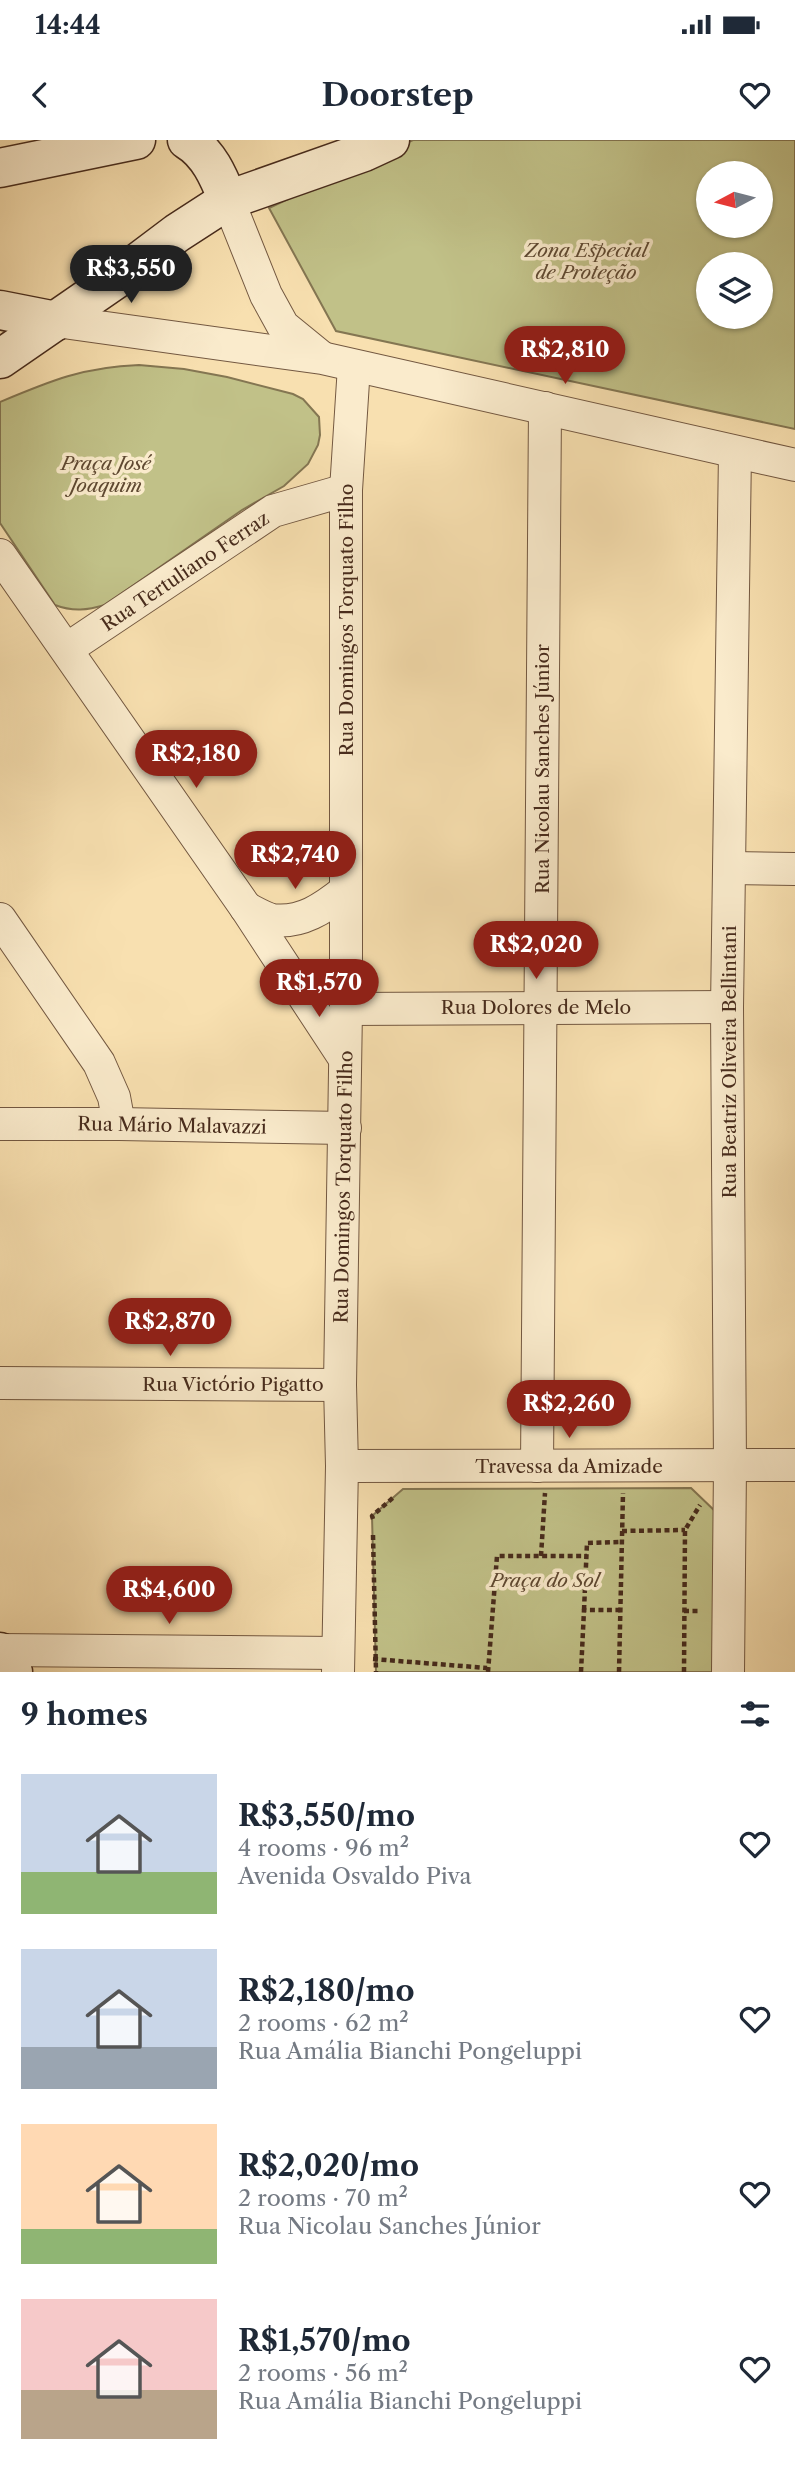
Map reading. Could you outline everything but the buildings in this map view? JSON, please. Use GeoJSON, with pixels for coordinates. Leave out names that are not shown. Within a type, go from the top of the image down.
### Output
{"type":"FeatureCollection","features":[{"type":"Feature","properties":{"kind":"main road"},"geometry":{"type":"LineString","coordinates":[[0,168],[136,140]]}},
{"type":"Feature","properties":{"kind":"main road"},"geometry":{"type":"LineString","coordinates":[[187,140],[204,154],[221,182],[228,200]]}},
{"type":"Feature","properties":{"kind":"main road"},"geometry":{"type":"LineString","coordinates":[[0,359],[177,233],[228,200],[364,152],[390,140]]}},
{"type":"Feature","properties":{"kind":"main road"},"geometry":{"type":"LineString","coordinates":[[0,310],[56,321]]}},
{"type":"Feature","properties":{"kind":"main road"},"geometry":{"type":"LineString","coordinates":[[0,1651],[13,1672]]}},
{"type":"Feature","properties":{"kind":"street"},"geometry":{"type":"LineString","coordinates":[[228,200],[266,295],[283,326],[322,358]]}},
{"type":"Feature","properties":{"kind":"street"},"geometry":{"type":"LineString","coordinates":[[56,321],[322,358],[795,465]]}},
{"type":"Feature","properties":{"kind":"street","name":"Rua Domingos Torquato Filho"},"geometry":{"type":"LineString","coordinates":[[338,1661],[346,1009],[346,490],[354,366]]}},
{"type":"Feature","properties":{"kind":"street","name":"Rua Nicolau Sanches Júnior"},"geometry":{"type":"LineString","coordinates":[[541,1477],[545,408]]}},
{"type":"Feature","properties":{"kind":"street","name":"Rua Beatriz Oliveira Bellintani"},"geometry":{"type":"LineString","coordinates":[[728,1672],[730,1466],[727,1007],[735,453]]}},
{"type":"Feature","properties":{"kind":"street","name":"Rua Tertuliano Ferraz"},"geometry":{"type":"LineString","coordinates":[[67,649],[273,511],[346,490]]}},
{"type":"Feature","properties":{"kind":"street"},"geometry":{"type":"LineString","coordinates":[[0,555],[246,908],[345,1059]]}},
{"type":"Feature","properties":{"kind":"street"},"geometry":{"type":"LineString","coordinates":[[730,868],[795,869]]}},
{"type":"Feature","properties":{"kind":"street"},"geometry":{"type":"LineString","coordinates":[[246,908],[271,920],[291,920],[315,913],[345,891]]}},
{"type":"Feature","properties":{"kind":"street"},"geometry":{"type":"LineString","coordinates":[[0,919],[99,1063],[114,1097],[119,1124]]}},
{"type":"Feature","properties":{"kind":"street","name":"Rua Dolores de Melo"},"geometry":{"type":"LineString","coordinates":[[346,1009],[727,1007]]}},
{"type":"Feature","properties":{"kind":"street","name":"Rua Mário Malavazzi"},"geometry":{"type":"LineString","coordinates":[[0,1124],[345,1128]]}},
{"type":"Feature","properties":{"kind":"street","name":"Rua Victório Pigatto"},"geometry":{"type":"LineString","coordinates":[[0,1383],[340,1385]]}},
{"type":"Feature","properties":{"kind":"street","name":"Travessa da Amizade"},"geometry":{"type":"LineString","coordinates":[[342,1466],[541,1477],[795,1465]]}},
{"type":"Feature","properties":{"kind":"street"},"geometry":{"type":"LineString","coordinates":[[0,1651],[338,1661]]}},
{"type":"Feature","properties":{"kind":"path"},"geometry":{"type":"LineString","coordinates":[[541,1477],[541,1556]]}},
{"type":"Feature","properties":{"kind":"path"},"geometry":{"type":"LineString","coordinates":[[611,1488],[624,1488],[620,1672]]}},
{"type":"Feature","properties":{"kind":"path"},"geometry":{"type":"LineString","coordinates":[[376,1672],[372,1516],[403,1489]]}},
{"type":"Feature","properties":{"kind":"path"},"geometry":{"type":"LineString","coordinates":[[684,1672],[685,1530],[703,1500]]}},
{"type":"Feature","properties":{"kind":"path"},"geometry":{"type":"LineString","coordinates":[[622,1531],[685,1530]]}},
{"type":"Feature","properties":{"kind":"path"},"geometry":{"type":"LineString","coordinates":[[581,1672],[587,1543],[622,1542]]}},
{"type":"Feature","properties":{"kind":"path"},"geometry":{"type":"LineString","coordinates":[[338,1661],[375,1659],[487,1670],[497,1556],[587,1556]]}},
{"type":"Feature","properties":{"kind":"path"},"geometry":{"type":"LineString","coordinates":[[584,1610],[621,1610]]}},
{"type":"Feature","properties":{"kind":"green space","name":"Zona Especial de Proteção"},"geometry":{"type":"Polygon","coordinates":[[[413,140],[795,140],[795,429],[336,331],[269,208],[413,140]]]}},
{"type":"Feature","properties":{"kind":"green space","name":"Praça José Joaquim"},"geometry":{"type":"Polygon","coordinates":[[[139,365],[184,369],[227,377],[293,394],[303,399],[319,417],[318,445],[308,464],[284,486],[242,510],[105,605],[80,610],[55,605],[0,523],[0,402],[67,376],[139,365]]]}},
{"type":"Feature","properties":{"kind":"green space","name":"Praça do Sol"},"geometry":{"type":"Polygon","coordinates":[[[691,1488],[718,1514],[713,1672],[376,1672],[372,1516],[403,1489],[691,1488]]]}}]}
